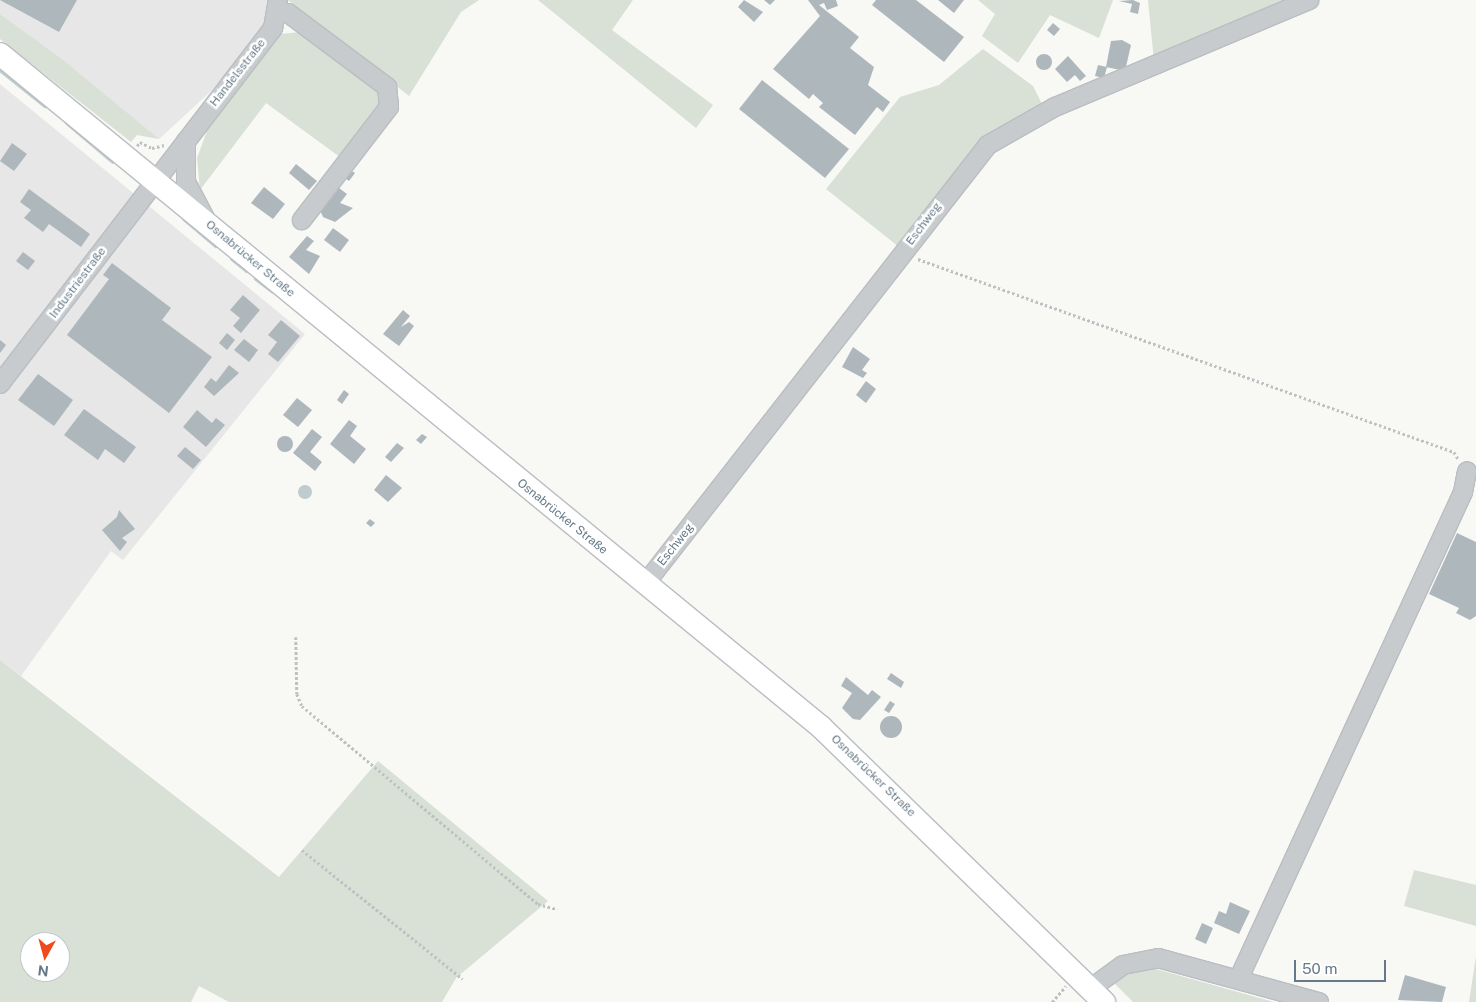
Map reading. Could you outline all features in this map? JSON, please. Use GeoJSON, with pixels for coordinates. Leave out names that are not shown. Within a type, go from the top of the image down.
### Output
{"type":"FeatureCollection","features":[{"type":"Feature","properties":{"kind":"main road","name":"Osnabrücker Straße"},"geometry":{"type":"LineString","coordinates":[[0,54],[821,727],[1088,994]]}},
{"type":"Feature","properties":{"kind":"street","name":"Eschweg"},"geometry":{"type":"LineString","coordinates":[[645,584],[971,161],[1010,128],[1309,0]]}},
{"type":"Feature","properties":{"kind":"street","name":"Handelsstraße"},"geometry":{"type":"LineString","coordinates":[[156,181],[273,28],[279,6]]}},
{"type":"Feature","properties":{"kind":"street"},"geometry":{"type":"LineString","coordinates":[[279,6],[387,87],[389,108],[302,220]]}},
{"type":"Feature","properties":{"kind":"street"},"geometry":{"type":"LineString","coordinates":[[186,141],[186,182],[210,226]]}},
{"type":"Feature","properties":{"kind":"street","name":"Industriestraße"},"geometry":{"type":"LineString","coordinates":[[0,384],[156,181]]}},
{"type":"Feature","properties":{"kind":"street"},"geometry":{"type":"LineString","coordinates":[[1239,978],[1463,492],[1467,471]]}},
{"type":"Feature","properties":{"kind":"street"},"geometry":{"type":"LineString","coordinates":[[1088,994],[1123,965],[1141,958],[1158,958],[1239,978],[1320,1002]]}},
{"type":"Feature","properties":{"kind":"path"},"geometry":{"type":"LineString","coordinates":[[136,147],[140,142],[152,148],[186,141]]}},
{"type":"Feature","properties":{"kind":"path"},"geometry":{"type":"LineString","coordinates":[[905,249],[955,274],[1454,452],[1467,471]]}},
{"type":"Feature","properties":{"kind":"path"},"geometry":{"type":"LineString","coordinates":[[296,637],[302,706],[538,904],[557,909]]}},
{"type":"Feature","properties":{"kind":"path"},"geometry":{"type":"LineString","coordinates":[[302,850],[463,979]]}},
{"type":"Feature","properties":{"kind":"path"},"geometry":{"type":"LineString","coordinates":[[1058,979],[1088,994]]}},
{"type":"Feature","properties":{"kind":"path"},"geometry":{"type":"LineString","coordinates":[[1052,1002],[1062,990]]}},
{"type":"Feature","properties":{"kind":"shaded area"},"geometry":{"type":"Polygon","coordinates":[[[0,0],[289,1],[210,92],[159,139],[0,14],[0,0]]]}},
{"type":"Feature","properties":{"kind":"shaded area"},"geometry":{"type":"Polygon","coordinates":[[[288,0],[479,0],[461,12],[409,96],[288,0]]]}},
{"type":"Feature","properties":{"kind":"shaded area"},"geometry":{"type":"Polygon","coordinates":[[[538,0],[633,0],[612,30],[713,105],[696,128],[538,0]]]}},
{"type":"Feature","properties":{"kind":"shaded area"},"geometry":{"type":"Polygon","coordinates":[[[978,0],[1113,0],[1099,38],[1050,15],[1018,63],[982,36],[995,14],[978,0]]]}},
{"type":"Feature","properties":{"kind":"shaded area"},"geometry":{"type":"Polygon","coordinates":[[[1148,0],[1300,0],[1154,61],[1148,0]]]}},
{"type":"Feature","properties":{"kind":"shaded area"},"geometry":{"type":"Polygon","coordinates":[[[0,14],[63,60],[159,139],[137,135],[131,142],[0,39],[0,14]]]}},
{"type":"Feature","properties":{"kind":"shaded area"},"geometry":{"type":"Polygon","coordinates":[[[301,32],[381,93],[383,110],[344,160],[266,103],[200,190],[197,158],[207,131],[280,34],[301,32]]]}},
{"type":"Feature","properties":{"kind":"shaded area"},"geometry":{"type":"Polygon","coordinates":[[[983,49],[1033,86],[1043,106],[1013,121],[899,247],[826,189],[900,97],[939,85],[983,49]]]}},
{"type":"Feature","properties":{"kind":"shaded area"},"geometry":{"type":"Polygon","coordinates":[[[0,84],[305,334],[123,560],[111,551],[21,676],[0,660],[0,84]]]}},
{"type":"Feature","properties":{"kind":"shaded area"},"geometry":{"type":"Polygon","coordinates":[[[305,485],[310,487],[312,492],[310,497],[305,499],[300,497],[298,492],[300,487],[305,485]]]}},
{"type":"Feature","properties":{"kind":"shaded area"},"geometry":{"type":"Polygon","coordinates":[[[0,660],[279,877],[378,761],[548,901],[456,978],[442,1002],[229,1002],[199,986],[191,1002],[0,1002],[0,660]]]}},
{"type":"Feature","properties":{"kind":"shaded area"},"geometry":{"type":"Polygon","coordinates":[[[1414,870],[1476,885],[1476,926],[1404,906],[1414,870]]]}},
{"type":"Feature","properties":{"kind":"shaded area"},"geometry":{"type":"Polygon","coordinates":[[[1476,956],[1476,1002],[1469,1002],[1476,956]]]}},
{"type":"Feature","properties":{"kind":"shaded area"},"geometry":{"type":"Polygon","coordinates":[[[1145,966],[1274,1002],[1133,1002],[1113,982],[1123,971],[1145,966]]]}},
{"type":"Feature","properties":{"kind":"building"},"geometry":{"type":"Polygon","coordinates":[[[0,0],[77,0],[59,32],[0,0]]]}},
{"type":"Feature","properties":{"kind":"building"},"geometry":{"type":"Polygon","coordinates":[[[744,0],[763,12],[754,22],[738,7],[744,0]]]}},
{"type":"Feature","properties":{"kind":"building"},"geometry":{"type":"Polygon","coordinates":[[[764,0],[775,0],[770,5],[764,0]]]}},
{"type":"Feature","properties":{"kind":"building"},"geometry":{"type":"Polygon","coordinates":[[[808,0],[836,0],[838,6],[827,10],[824,3],[819,5],[859,37],[850,48],[874,67],[868,85],[890,102],[883,112],[877,107],[855,135],[819,107],[823,103],[813,94],[809,99],[773,69],[820,16],[808,0]]]}},
{"type":"Feature","properties":{"kind":"building"},"geometry":{"type":"Polygon","coordinates":[[[876,0],[916,0],[964,37],[944,62],[872,5],[876,0]]]}},
{"type":"Feature","properties":{"kind":"building"},"geometry":{"type":"Polygon","coordinates":[[[938,0],[964,0],[954,13],[938,0]]]}},
{"type":"Feature","properties":{"kind":"building"},"geometry":{"type":"Polygon","coordinates":[[[1133,0],[1140,3],[1138,14],[1130,12],[1132,4],[1119,1],[1133,0]]]}},
{"type":"Feature","properties":{"kind":"building"},"geometry":{"type":"Polygon","coordinates":[[[1053,23],[1060,29],[1054,36],[1047,30],[1053,23]]]}},
{"type":"Feature","properties":{"kind":"building"},"geometry":{"type":"Polygon","coordinates":[[[1122,40],[1131,45],[1125,71],[1106,67],[1111,41],[1122,40]]]}},
{"type":"Feature","properties":{"kind":"building"},"geometry":{"type":"Polygon","coordinates":[[[1044,54],[1052,62],[1044,70],[1036,62],[1044,54]]]}},
{"type":"Feature","properties":{"kind":"building"},"geometry":{"type":"Polygon","coordinates":[[[1068,56],[1086,76],[1080,81],[1075,75],[1067,82],[1055,69],[1068,56]]]}},
{"type":"Feature","properties":{"kind":"building"},"geometry":{"type":"Polygon","coordinates":[[[1098,65],[1107,67],[1104,78],[1095,76],[1098,65]]]}},
{"type":"Feature","properties":{"kind":"building"},"geometry":{"type":"Polygon","coordinates":[[[762,80],[849,149],[825,178],[739,109],[762,80]]]}},
{"type":"Feature","properties":{"kind":"building"},"geometry":{"type":"Polygon","coordinates":[[[12,143],[27,154],[14,171],[0,161],[12,143]]]}},
{"type":"Feature","properties":{"kind":"building"},"geometry":{"type":"Polygon","coordinates":[[[296,164],[317,181],[309,190],[289,173],[296,164]]]}},
{"type":"Feature","properties":{"kind":"building"},"geometry":{"type":"Polygon","coordinates":[[[350,170],[355,173],[349,181],[345,178],[350,170]]]}},
{"type":"Feature","properties":{"kind":"building"},"geometry":{"type":"Polygon","coordinates":[[[264,187],[285,204],[273,219],[251,203],[264,187]]]}},
{"type":"Feature","properties":{"kind":"building"},"geometry":{"type":"Polygon","coordinates":[[[339,188],[347,194],[340,203],[353,208],[335,222],[323,217],[320,210],[339,188]]]}},
{"type":"Feature","properties":{"kind":"building"},"geometry":{"type":"Polygon","coordinates":[[[29,189],[90,234],[81,247],[49,224],[43,232],[24,218],[31,210],[20,202],[29,189]]]}},
{"type":"Feature","properties":{"kind":"building"},"geometry":{"type":"Polygon","coordinates":[[[333,228],[349,240],[340,252],[324,240],[333,228]]]}},
{"type":"Feature","properties":{"kind":"building"},"geometry":{"type":"Polygon","coordinates":[[[307,236],[314,241],[306,250],[320,256],[309,274],[289,257],[307,236]]]}},
{"type":"Feature","properties":{"kind":"building"},"geometry":{"type":"Polygon","coordinates":[[[23,252],[35,261],[28,270],[16,261],[23,252]]]}},
{"type":"Feature","properties":{"kind":"building"},"geometry":{"type":"Polygon","coordinates":[[[112,263],[171,308],[162,320],[212,357],[169,413],[67,335],[109,279],[103,275],[112,263]]]}},
{"type":"Feature","properties":{"kind":"building"},"geometry":{"type":"Polygon","coordinates":[[[243,295],[260,310],[241,333],[233,326],[240,318],[230,310],[243,295]]]}},
{"type":"Feature","properties":{"kind":"building"},"geometry":{"type":"Polygon","coordinates":[[[403,310],[410,316],[401,327],[409,322],[414,326],[399,346],[383,334],[403,310]]]}},
{"type":"Feature","properties":{"kind":"building"},"geometry":{"type":"Polygon","coordinates":[[[281,320],[300,336],[278,362],[268,354],[277,342],[268,335],[281,320]]]}},
{"type":"Feature","properties":{"kind":"building"},"geometry":{"type":"Polygon","coordinates":[[[227,333],[235,340],[227,350],[219,343],[227,333]]]}},
{"type":"Feature","properties":{"kind":"building"},"geometry":{"type":"Polygon","coordinates":[[[244,339],[258,350],[249,362],[234,350],[244,339]]]}},
{"type":"Feature","properties":{"kind":"building"},"geometry":{"type":"Polygon","coordinates":[[[0,340],[6,345],[0,353],[0,340]]]}},
{"type":"Feature","properties":{"kind":"building"},"geometry":{"type":"Polygon","coordinates":[[[853,347],[870,359],[862,370],[867,373],[863,378],[842,367],[853,347]]]}},
{"type":"Feature","properties":{"kind":"building"},"geometry":{"type":"Polygon","coordinates":[[[229,365],[239,373],[214,396],[204,387],[211,378],[216,382],[229,365]]]}},
{"type":"Feature","properties":{"kind":"building"},"geometry":{"type":"Polygon","coordinates":[[[38,374],[73,400],[54,426],[18,400],[38,374]]]}},
{"type":"Feature","properties":{"kind":"building"},"geometry":{"type":"Polygon","coordinates":[[[866,381],[876,389],[866,403],[856,395],[866,381]]]}},
{"type":"Feature","properties":{"kind":"building"},"geometry":{"type":"Polygon","coordinates":[[[344,390],[349,394],[342,404],[337,400],[344,390]]]}},
{"type":"Feature","properties":{"kind":"building"},"geometry":{"type":"Polygon","coordinates":[[[297,398],[312,410],[298,427],[283,415],[297,398]]]}},
{"type":"Feature","properties":{"kind":"building"},"geometry":{"type":"Polygon","coordinates":[[[84,409],[136,447],[124,463],[105,449],[98,460],[64,435],[84,409]]]}},
{"type":"Feature","properties":{"kind":"building"},"geometry":{"type":"Polygon","coordinates":[[[197,410],[212,423],[216,418],[225,425],[206,447],[183,427],[197,410]]]}},
{"type":"Feature","properties":{"kind":"building"},"geometry":{"type":"Polygon","coordinates":[[[349,420],[357,426],[350,436],[366,449],[354,464],[330,444],[349,420]]]}},
{"type":"Feature","properties":{"kind":"building"},"geometry":{"type":"Polygon","coordinates":[[[312,429],[322,437],[310,452],[322,462],[315,471],[293,453],[312,429]]]}},
{"type":"Feature","properties":{"kind":"building"},"geometry":{"type":"Polygon","coordinates":[[[422,434],[427,437],[421,444],[416,440],[422,434]]]}},
{"type":"Feature","properties":{"kind":"building"},"geometry":{"type":"Polygon","coordinates":[[[282,436],[288,436],[293,441],[291,450],[282,452],[277,447],[277,441],[282,436]]]}},
{"type":"Feature","properties":{"kind":"building"},"geometry":{"type":"Polygon","coordinates":[[[397,443],[404,448],[391,462],[385,457],[397,443]]]}},
{"type":"Feature","properties":{"kind":"building"},"geometry":{"type":"Polygon","coordinates":[[[185,447],[201,460],[193,469],[177,456],[185,447]]]}},
{"type":"Feature","properties":{"kind":"building"},"geometry":{"type":"Polygon","coordinates":[[[386,475],[402,488],[388,502],[374,490],[386,475]]]}},
{"type":"Feature","properties":{"kind":"building"},"geometry":{"type":"Polygon","coordinates":[[[119,510],[135,529],[122,538],[127,542],[120,551],[102,530],[117,517],[119,510]]]}},
{"type":"Feature","properties":{"kind":"building"},"geometry":{"type":"Polygon","coordinates":[[[370,519],[375,523],[371,527],[366,523],[370,519]]]}},
{"type":"Feature","properties":{"kind":"building"},"geometry":{"type":"Polygon","coordinates":[[[1457,533],[1476,542],[1476,616],[1470,620],[1456,613],[1459,608],[1429,594],[1457,533]]]}},
{"type":"Feature","properties":{"kind":"building"},"geometry":{"type":"Polygon","coordinates":[[[891,673],[904,682],[901,688],[887,679],[891,673]]]}},
{"type":"Feature","properties":{"kind":"building"},"geometry":{"type":"Polygon","coordinates":[[[846,677],[868,695],[872,690],[881,697],[860,720],[853,719],[842,708],[852,693],[841,686],[846,677]]]}},
{"type":"Feature","properties":{"kind":"building"},"geometry":{"type":"Polygon","coordinates":[[[890,701],[895,704],[889,713],[884,710],[890,701]]]}},
{"type":"Feature","properties":{"kind":"building"},"geometry":{"type":"Polygon","coordinates":[[[891,716],[901,723],[902,727],[895,737],[891,738],[881,731],[880,727],[887,717],[891,716]]]}},
{"type":"Feature","properties":{"kind":"building"},"geometry":{"type":"Polygon","coordinates":[[[1230,902],[1250,911],[1239,934],[1214,923],[1219,911],[1226,914],[1230,902]]]}},
{"type":"Feature","properties":{"kind":"building"},"geometry":{"type":"Polygon","coordinates":[[[1202,923],[1213,928],[1206,944],[1195,939],[1202,923]]]}},
{"type":"Feature","properties":{"kind":"building"},"geometry":{"type":"Polygon","coordinates":[[[1405,975],[1446,987],[1442,1002],[1398,1000],[1405,975]]]}},
{"type":"Feature","properties":{"kind":"waterway"},"geometry":{"type":"LineString","coordinates":[[0,70],[45,106]]}},
{"type":"Feature","properties":{"kind":"waterway"},"geometry":{"type":"LineString","coordinates":[[67,123],[113,162]]}},
{"type":"Feature","properties":{"kind":"waterway"},"geometry":{"type":"LineString","coordinates":[[184,219],[216,246]]}},
{"type":"Feature","properties":{"kind":"waterway"},"geometry":{"type":"LineString","coordinates":[[232,259],[247,271]]}},
{"type":"Feature","properties":{"kind":"waterway"},"geometry":{"type":"LineString","coordinates":[[256,279],[273,292]]}}]}
